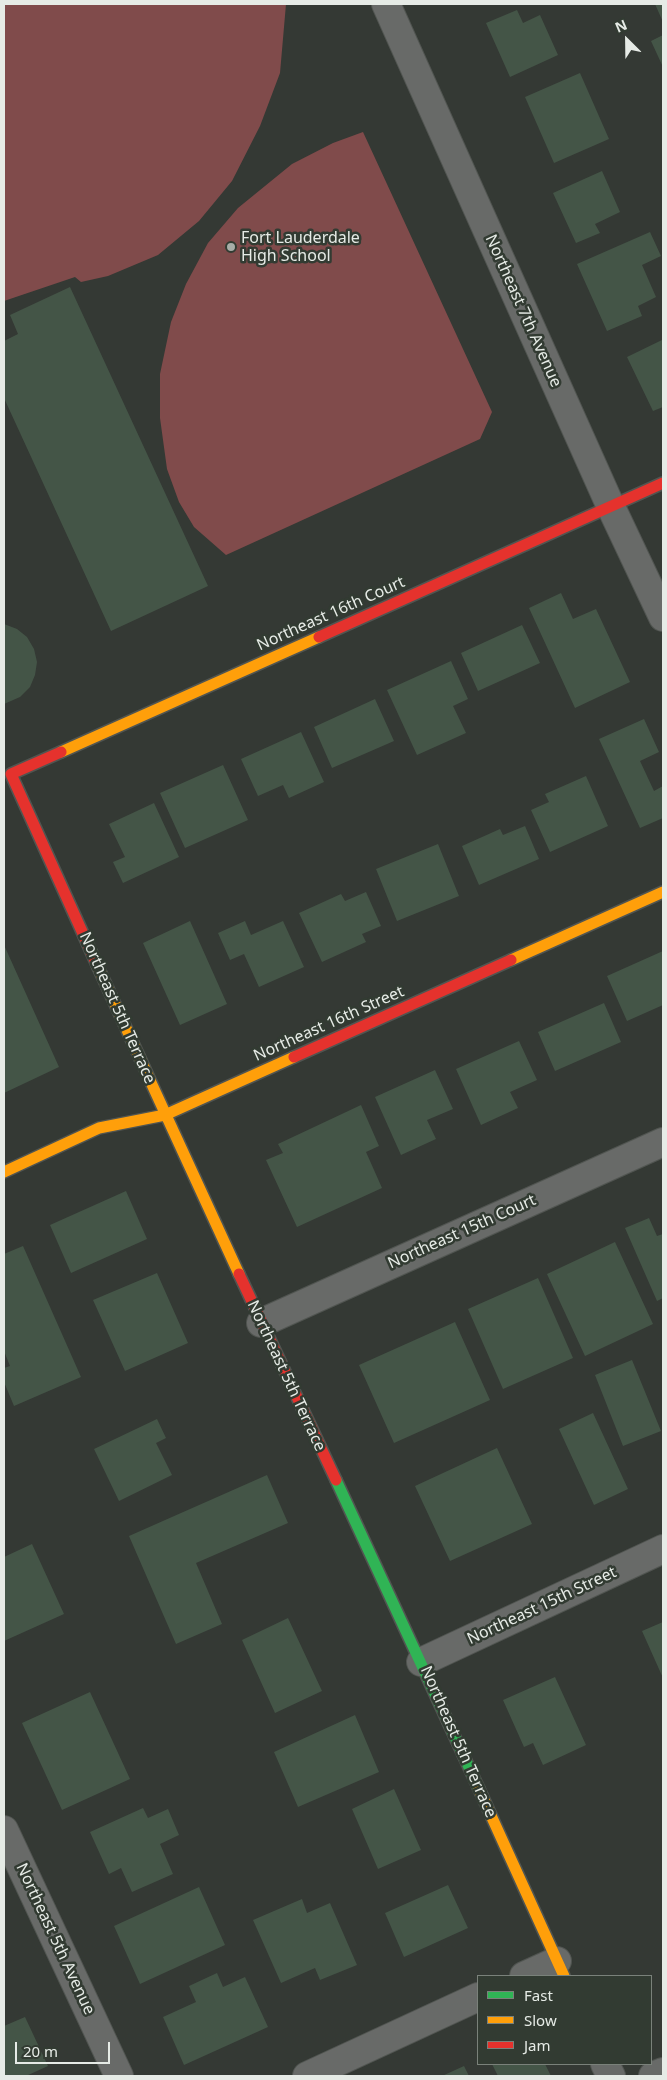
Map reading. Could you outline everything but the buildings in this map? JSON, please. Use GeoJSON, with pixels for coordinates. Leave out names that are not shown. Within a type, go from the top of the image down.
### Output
{"type":"FeatureCollection","features":[{"type":"Feature","properties":{"kind":"street","name":"Northeast 7th Avenue"},"geometry":{"type":"LineString","coordinates":[[386,4],[611,507],[663,617]]}},
{"type":"Feature","properties":{"kind":"street","name":"Northeast 16th Court"},"geometry":{"type":"LineString","coordinates":[[11,774],[663,483]]}},
{"type":"Feature","properties":{"kind":"street","name":"Northeast 5th Terrace"},"geometry":{"type":"LineString","coordinates":[[11,774],[165,1115],[421,1662],[560,1969]]}},
{"type":"Feature","properties":{"kind":"street","name":"Northeast 16th Street"},"geometry":{"type":"LineString","coordinates":[[4,1172],[99,1128],[165,1115],[663,892]]}},
{"type":"Feature","properties":{"kind":"street","name":"Northeast 15th Court"},"geometry":{"type":"LineString","coordinates":[[261,1323],[663,1142]]}},
{"type":"Feature","properties":{"kind":"street","name":"Northeast 15th Street"},"geometry":{"type":"LineString","coordinates":[[421,1662],[663,1549]]}},
{"type":"Feature","properties":{"kind":"street","name":"Northeast 5th Avenue"},"geometry":{"type":"LineString","coordinates":[[4,1830],[119,2076]]}},
{"type":"Feature","properties":{"kind":"street"},"geometry":{"type":"LineString","coordinates":[[529,1975],[560,1969]]}},
{"type":"Feature","properties":{"kind":"street"},"geometry":{"type":"LineString","coordinates":[[307,2076],[477,1997]]}},
{"type":"Feature","properties":{"kind":"street"},"geometry":{"type":"LineString","coordinates":[[653,2076],[663,2072]]}},
{"type":"Feature","properties":{"kind":"shaded area"},"geometry":{"type":"Polygon","coordinates":[[[4,4],[286,4],[280,73],[260,126],[232,181],[199,221],[158,255],[108,276],[81,282],[75,277],[4,301],[4,4]]]}},
{"type":"Feature","properties":{"kind":"shaded area"},"geometry":{"type":"Polygon","coordinates":[[[363,132],[492,412],[480,439],[226,555],[194,527],[179,502],[167,469],[160,418],[160,374],[171,322],[186,284],[208,243],[238,208],[292,164],[333,143],[363,132]]]}},
{"type":"Feature","properties":{"kind":"traffic: fast"},"geometry":{"type":"LineString","coordinates":[[336,1480],[479,1789]]}},
{"type":"Feature","properties":{"kind":"traffic: slow"},"geometry":{"type":"LineString","coordinates":[[61,752],[319,637]]}},
{"type":"Feature","properties":{"kind":"traffic: slow"},"geometry":{"type":"LineString","coordinates":[[511,960],[663,892]]}},
{"type":"Feature","properties":{"kind":"traffic: slow"},"geometry":{"type":"LineString","coordinates":[[98,967],[239,1274]]}},
{"type":"Feature","properties":{"kind":"traffic: slow"},"geometry":{"type":"LineString","coordinates":[[4,1172],[99,1128],[165,1115],[294,1057]]}},
{"type":"Feature","properties":{"kind":"traffic: slow"},"geometry":{"type":"LineString","coordinates":[[479,1789],[564,1975]]}},
{"type":"Feature","properties":{"kind":"traffic: jam"},"geometry":{"type":"LineString","coordinates":[[319,637],[663,483]]}},
{"type":"Feature","properties":{"kind":"traffic: jam"},"geometry":{"type":"LineString","coordinates":[[61,752],[11,774],[98,967]]}},
{"type":"Feature","properties":{"kind":"traffic: jam"},"geometry":{"type":"LineString","coordinates":[[294,1057],[511,960]]}},
{"type":"Feature","properties":{"kind":"traffic: jam"},"geometry":{"type":"LineString","coordinates":[[239,1274],[336,1480]]}},
{"type":"Feature","properties":{"kind":"place","name":"Fort Lauderdale High School"},"geometry":{"type":"Point","coordinates":[231,247]}}]}
